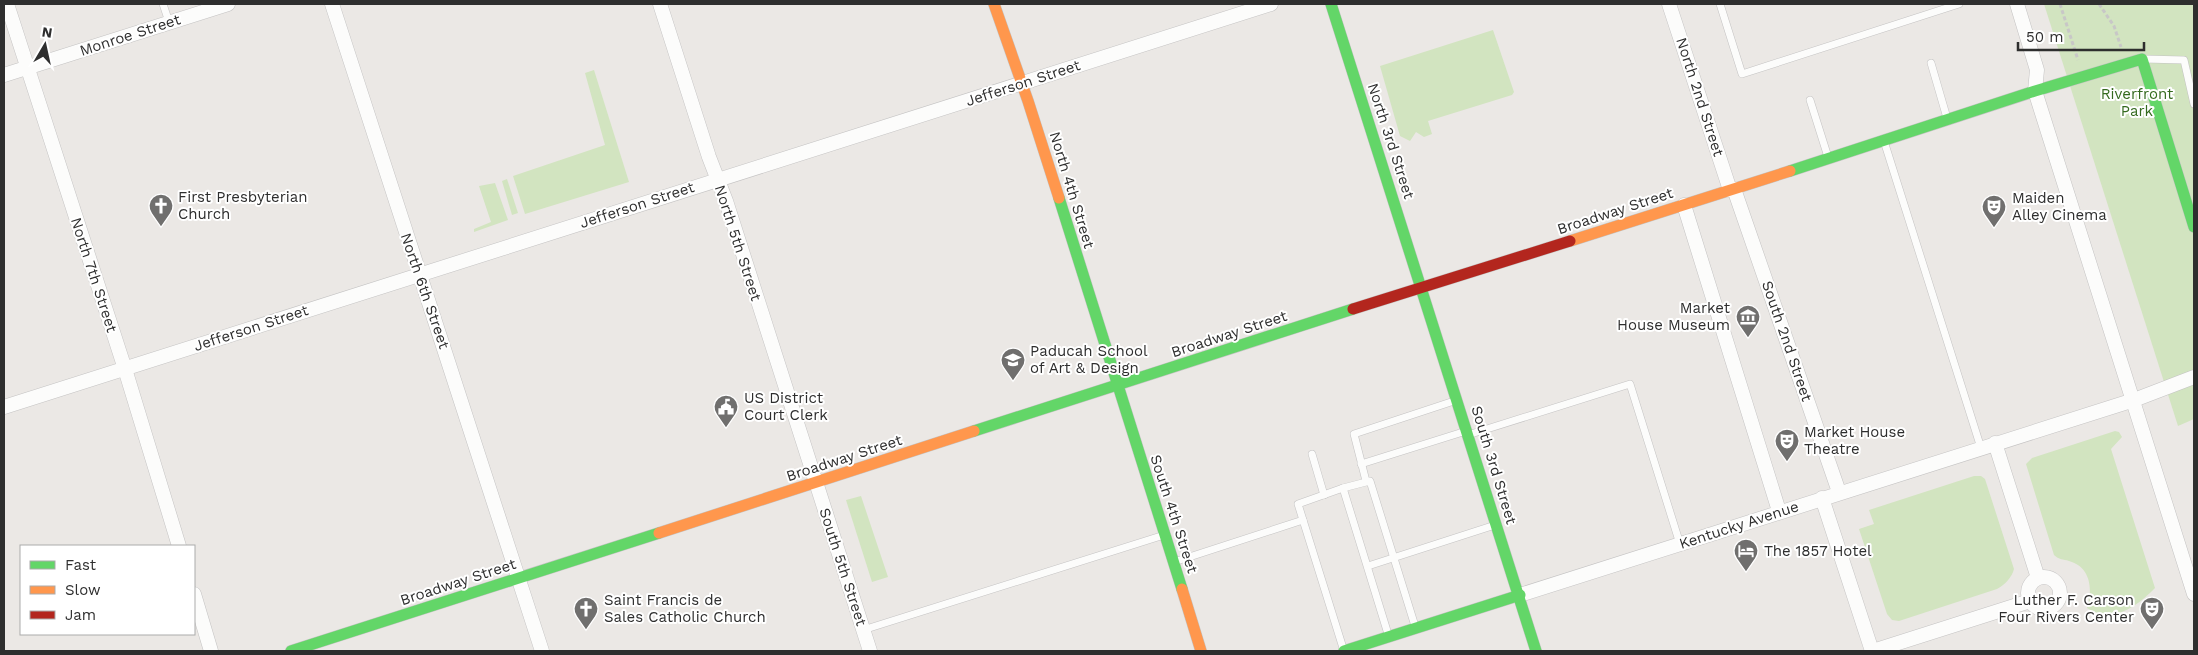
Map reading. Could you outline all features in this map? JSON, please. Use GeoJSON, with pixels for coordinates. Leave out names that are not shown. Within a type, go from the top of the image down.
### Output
{"type":"FeatureCollection","features":[{"type":"Feature","properties":{"kind":"street","name":"North 7th Street"},"geometry":{"type":"LineString","coordinates":[[7,4],[125,368],[179,545]]}},
{"type":"Feature","properties":{"kind":"street","name":"Monroe Street"},"geometry":{"type":"LineString","coordinates":[[4,75],[228,4]]}},
{"type":"Feature","properties":{"kind":"street","name":"North 6th Street"},"geometry":{"type":"LineString","coordinates":[[332,4],[542,651]]}},
{"type":"Feature","properties":{"kind":"street","name":"North 5th Street"},"geometry":{"type":"LineString","coordinates":[[660,4],[816,482]]}},
{"type":"Feature","properties":{"kind":"street","name":"North 4th Street"},"geometry":{"type":"LineString","coordinates":[[994,4],[1118,386]]}},
{"type":"Feature","properties":{"kind":"street","name":"Jefferson Street"},"geometry":{"type":"LineString","coordinates":[[4,407],[1271,4]]}},
{"type":"Feature","properties":{"kind":"street","name":"North 3rd Street"},"geometry":{"type":"LineString","coordinates":[[1331,4],[1422,288]]}},
{"type":"Feature","properties":{"kind":"street","name":"North 2nd Street"},"geometry":{"type":"LineString","coordinates":[[1669,4],[1732,189]]}},
{"type":"Feature","properties":{"kind":"street"},"geometry":{"type":"LineString","coordinates":[[2017,4],[2037,70],[2035,91],[2194,594]]}},
{"type":"Feature","properties":{"kind":"street","name":"Broadway Street"},"geometry":{"type":"LineString","coordinates":[[291,651],[1684,205],[1828,157],[2142,59]]}},
{"type":"Feature","properties":{"kind":"street"},"geometry":{"type":"LineString","coordinates":[[2142,59],[2194,227]]}},
{"type":"Feature","properties":{"kind":"street","name":"South 2nd Street"},"geometry":{"type":"LineString","coordinates":[[1732,189],[1839,492]]}},
{"type":"Feature","properties":{"kind":"street"},"geometry":{"type":"LineString","coordinates":[[1684,205],[1779,511]]}},
{"type":"Feature","properties":{"kind":"street","name":"South 3rd Street"},"geometry":{"type":"LineString","coordinates":[[1422,288],[1520,595],[1536,651]]}},
{"type":"Feature","properties":{"kind":"street","name":"Kentucky Avenue"},"geometry":{"type":"LineString","coordinates":[[1344,651],[1779,511],[2134,400],[2194,377]]}},
{"type":"Feature","properties":{"kind":"street","name":"South 4th Street"},"geometry":{"type":"LineString","coordinates":[[1118,386],[1201,651]]}},
{"type":"Feature","properties":{"kind":"street"},"geometry":{"type":"LineString","coordinates":[[1995,443],[2038,578]]}},
{"type":"Feature","properties":{"kind":"street","name":"South 5th Street"},"geometry":{"type":"LineString","coordinates":[[816,482],[870,651]]}},
{"type":"Feature","properties":{"kind":"street"},"geometry":{"type":"LineString","coordinates":[[1822,498],[1872,651],[2030,601]]}},
{"type":"Feature","properties":{"kind":"street"},"geometry":{"type":"LineString","coordinates":[[2038,578],[2054,580],[2060,588],[2060,599],[2053,607],[2048,609],[2038,608],[2030,601],[2028,590],[2038,578]]}},
{"type":"Feature","properties":{"kind":"street"},"geometry":{"type":"LineString","coordinates":[[195,597],[212,651]]}},
{"type":"Feature","properties":{"kind":"lane"},"geometry":{"type":"LineString","coordinates":[[163,4],[169,22]]}},
{"type":"Feature","properties":{"kind":"lane"},"geometry":{"type":"LineString","coordinates":[[1720,4],[1742,74],[1959,4]]}},
{"type":"Feature","properties":{"kind":"lane"},"geometry":{"type":"LineString","coordinates":[[2142,59],[2184,60],[2194,104]]}},
{"type":"Feature","properties":{"kind":"lane"},"geometry":{"type":"LineString","coordinates":[[1931,64],[1947,119]]}},
{"type":"Feature","properties":{"kind":"lane"},"geometry":{"type":"LineString","coordinates":[[1810,100],[1828,157]]}},
{"type":"Feature","properties":{"kind":"lane"},"geometry":{"type":"LineString","coordinates":[[1884,141],[1980,448]]}},
{"type":"Feature","properties":{"kind":"lane"},"geometry":{"type":"LineString","coordinates":[[1361,464],[1630,384],[1680,544]]}},
{"type":"Feature","properties":{"kind":"lane"},"geometry":{"type":"LineString","coordinates":[[1366,481],[1354,434],[1458,400]]}},
{"type":"Feature","properties":{"kind":"lane"},"geometry":{"type":"LineString","coordinates":[[1312,454],[1324,495]]}},
{"type":"Feature","properties":{"kind":"lane"},"geometry":{"type":"LineString","coordinates":[[1344,651],[1298,504],[1343,488],[1370,481],[1415,629]]}},
{"type":"Feature","properties":{"kind":"lane"},"geometry":{"type":"LineString","coordinates":[[1343,488],[1389,638]]}},
{"type":"Feature","properties":{"kind":"lane"},"geometry":{"type":"LineString","coordinates":[[1174,562],[1303,520]]}},
{"type":"Feature","properties":{"kind":"lane"},"geometry":{"type":"LineString","coordinates":[[1368,566],[1497,524]]}},
{"type":"Feature","properties":{"kind":"lane"},"geometry":{"type":"LineString","coordinates":[[863,630],[1165,535]]}},
{"type":"Feature","properties":{"kind":"path"},"geometry":{"type":"LineString","coordinates":[[2060,4],[2084,78]]}},
{"type":"Feature","properties":{"kind":"path"},"geometry":{"type":"LineString","coordinates":[[2099,4],[2114,26],[2126,64]]}},
{"type":"Feature","properties":{"kind":"green space","name":"Riverfront Park"},"geometry":{"type":"Polygon","coordinates":[[[2044,4],[2194,4],[2194,419],[2178,426],[2044,4]]]}},
{"type":"Feature","properties":{"kind":"green space"},"geometry":{"type":"Polygon","coordinates":[[[1493,30],[1514,92],[1512,95],[1428,121],[1432,134],[1424,137],[1416,132],[1410,141],[1400,136],[1380,66],[1493,30]]]}},
{"type":"Feature","properties":{"kind":"green space"},"geometry":{"type":"Polygon","coordinates":[[[594,70],[629,182],[525,214],[513,176],[605,145],[585,73],[594,70]]]}},
{"type":"Feature","properties":{"kind":"green space"},"geometry":{"type":"Polygon","coordinates":[[[507,179],[518,213],[512,215],[502,181],[507,179]]]}},
{"type":"Feature","properties":{"kind":"green space"},"geometry":{"type":"Polygon","coordinates":[[[495,183],[508,220],[474,232],[474,229],[491,222],[479,186],[495,183]]]}},
{"type":"Feature","properties":{"kind":"green space"},"geometry":{"type":"Polygon","coordinates":[[[2115,431],[2119,432],[2122,437],[2111,449],[2155,588],[2132,607],[2115,614],[2106,615],[2087,608],[2090,587],[2082,568],[2069,561],[2059,559],[2054,555],[2026,464],[2032,458],[2115,431]]]}},
{"type":"Feature","properties":{"kind":"green space"},"geometry":{"type":"Polygon","coordinates":[[[1974,476],[1981,476],[1985,479],[2014,569],[2012,575],[1997,589],[1899,621],[1892,620],[1887,614],[1859,529],[1874,524],[1869,510],[1974,476]]]}},
{"type":"Feature","properties":{"kind":"green space"},"geometry":{"type":"Polygon","coordinates":[[[861,496],[888,577],[872,582],[846,500],[861,496]]]}},
{"type":"Feature","properties":{"kind":"traffic: fast"},"geometry":{"type":"LineString","coordinates":[[1331,4],[1536,651]]}},
{"type":"Feature","properties":{"kind":"traffic: fast"},"geometry":{"type":"LineString","coordinates":[[1790,171],[2035,91],[2142,59],[2194,227]]}},
{"type":"Feature","properties":{"kind":"traffic: fast"},"geometry":{"type":"LineString","coordinates":[[1059,198],[1182,589]]}},
{"type":"Feature","properties":{"kind":"traffic: fast"},"geometry":{"type":"LineString","coordinates":[[974,431],[1353,309]]}},
{"type":"Feature","properties":{"kind":"traffic: fast"},"geometry":{"type":"LineString","coordinates":[[291,651],[659,533]]}},
{"type":"Feature","properties":{"kind":"traffic: fast"},"geometry":{"type":"LineString","coordinates":[[1344,651],[1520,595]]}},
{"type":"Feature","properties":{"kind":"traffic: slow"},"geometry":{"type":"LineString","coordinates":[[994,4],[1059,198]]}},
{"type":"Feature","properties":{"kind":"traffic: slow"},"geometry":{"type":"LineString","coordinates":[[1570,241],[1790,171]]}},
{"type":"Feature","properties":{"kind":"traffic: slow"},"geometry":{"type":"LineString","coordinates":[[659,533],[974,431]]}},
{"type":"Feature","properties":{"kind":"traffic: slow"},"geometry":{"type":"LineString","coordinates":[[1182,589],[1201,651]]}},
{"type":"Feature","properties":{"kind":"traffic: jam"},"geometry":{"type":"LineString","coordinates":[[1353,309],[1570,241]]}},
{"type":"Feature","properties":{"kind":"place","name":"First Presbyterian Church"},"geometry":{"type":"Point","coordinates":[161,227]}},
{"type":"Feature","properties":{"kind":"place","name":"Maiden Alley Cinema"},"geometry":{"type":"Point","coordinates":[1994,228]}},
{"type":"Feature","properties":{"kind":"place","name":"Market House Museum"},"geometry":{"type":"Point","coordinates":[1748,338]}},
{"type":"Feature","properties":{"kind":"place","name":"Paducah School of Art & Design"},"geometry":{"type":"Point","coordinates":[1013,381]}},
{"type":"Feature","properties":{"kind":"place","name":"US District Court Clerk"},"geometry":{"type":"Point","coordinates":[726,428]}},
{"type":"Feature","properties":{"kind":"place","name":"Market House Theatre"},"geometry":{"type":"Point","coordinates":[1787,462]}},
{"type":"Feature","properties":{"kind":"place","name":"The 1857 Hotel"},"geometry":{"type":"Point","coordinates":[1746,572]}},
{"type":"Feature","properties":{"kind":"place","name":"Saint Francis de Sales Catholic Church"},"geometry":{"type":"Point","coordinates":[586,630]}},
{"type":"Feature","properties":{"kind":"place","name":"Luther F. Carson Four Rivers Center"},"geometry":{"type":"Point","coordinates":[2152,630]}}]}
